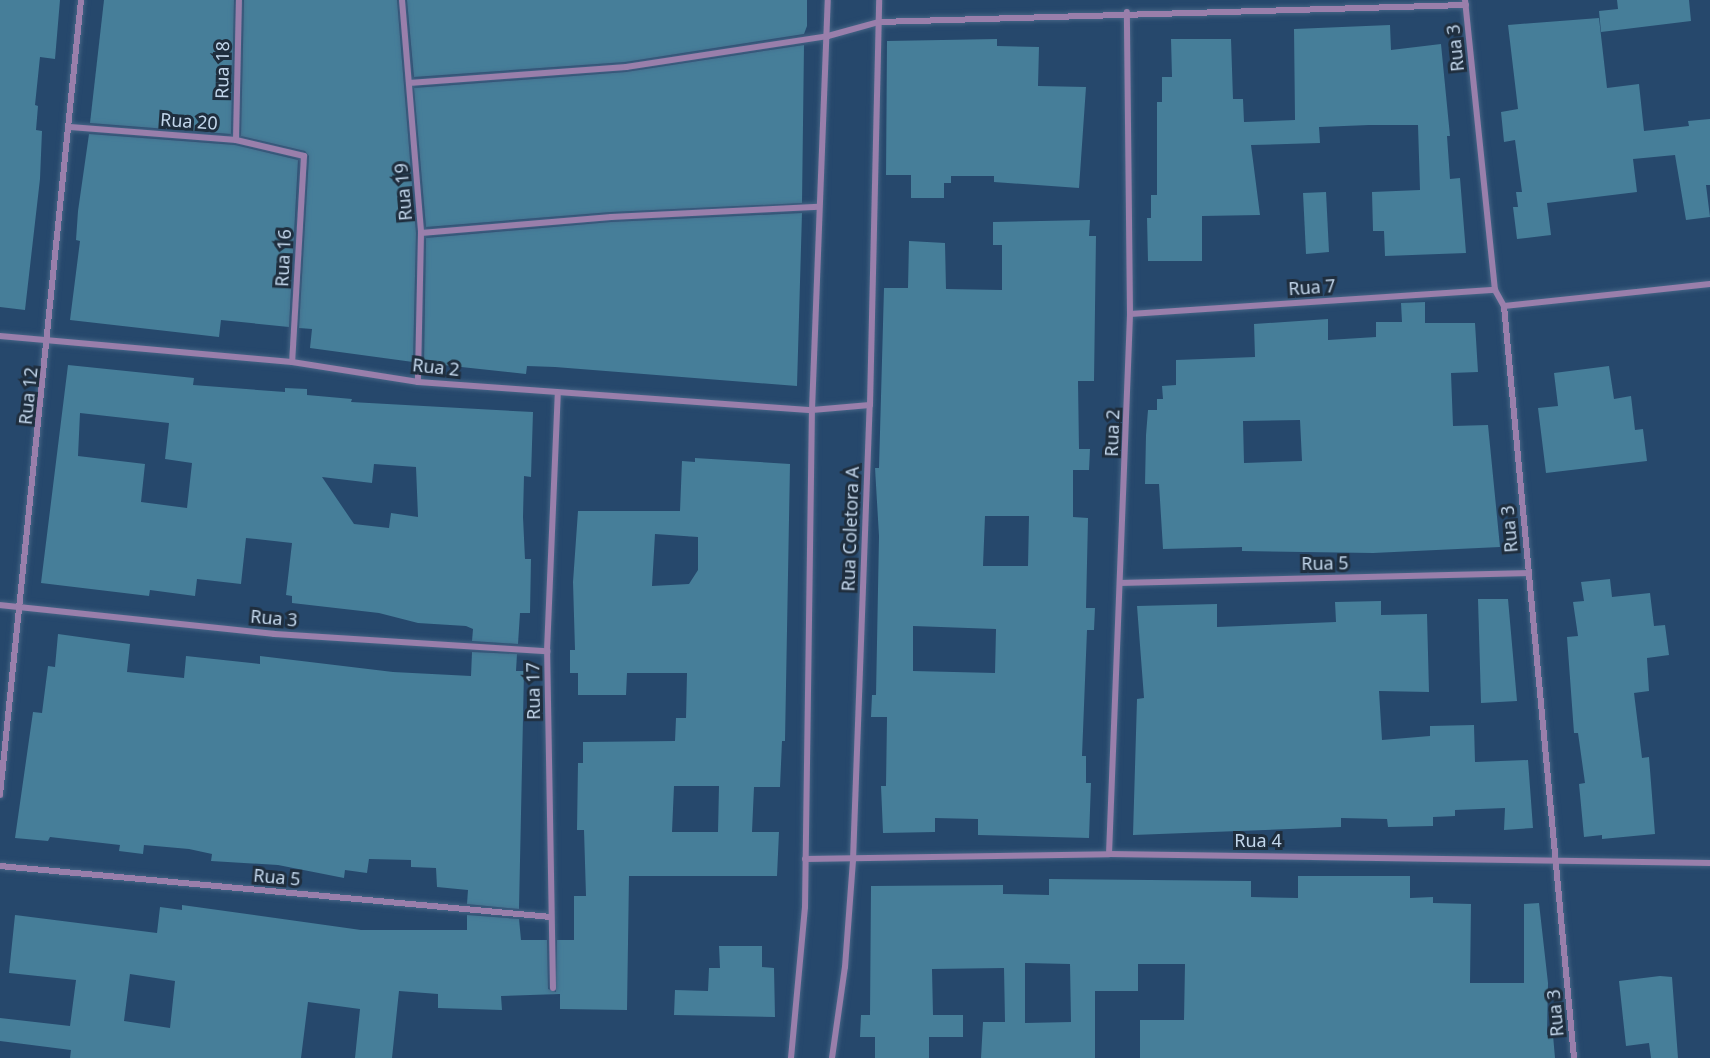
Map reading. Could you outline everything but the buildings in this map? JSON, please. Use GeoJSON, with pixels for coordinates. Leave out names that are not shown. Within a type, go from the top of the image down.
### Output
{"type":"FeatureCollection","features":[{"type":"Feature","properties":{"kind":"street","name":"Rua 12"},"geometry":{"type":"LineString","coordinates":[[0,795],[49,342],[81,0]]}},
{"type":"Feature","properties":{"kind":"street","name":"Rua 18"},"geometry":{"type":"LineString","coordinates":[[236,140],[239,0]]}},
{"type":"Feature","properties":{"kind":"street","name":"Rua 19"},"geometry":{"type":"LineString","coordinates":[[402,0],[421,233],[418,382]]}},
{"type":"Feature","properties":{"kind":"street","name":"Rua Coletora A"},"geometry":{"type":"LineString","coordinates":[[791,1058],[800,997],[805,859],[812,632],[812,410],[828,0]]}},
{"type":"Feature","properties":{"kind":"street","name":"Rua Coletora A"},"geometry":{"type":"LineString","coordinates":[[832,1058],[844,967],[853,860],[870,405],[879,0]]}},
{"type":"Feature","properties":{"kind":"street"},"geometry":{"type":"LineString","coordinates":[[409,83],[626,67],[828,36],[879,22],[1466,2]]}},
{"type":"Feature","properties":{"kind":"street","name":"Rua 3"},"geometry":{"type":"LineString","coordinates":[[1466,2],[1495,290],[1503,306],[1574,1058]]}},
{"type":"Feature","properties":{"kind":"street","name":"Rua 2"},"geometry":{"type":"LineString","coordinates":[[1109,854],[1122,583],[1130,314],[1127,12]]}},
{"type":"Feature","properties":{"kind":"street","name":"Rua 20"},"geometry":{"type":"LineString","coordinates":[[70,127],[236,140],[304,156]]}},
{"type":"Feature","properties":{"kind":"street","name":"Rua 16"},"geometry":{"type":"LineString","coordinates":[[292,362],[304,156]]}},
{"type":"Feature","properties":{"kind":"street"},"geometry":{"type":"LineString","coordinates":[[421,233],[611,217],[819,207]]}},
{"type":"Feature","properties":{"kind":"street"},"geometry":{"type":"LineString","coordinates":[[1503,306],[1710,284]]}},
{"type":"Feature","properties":{"kind":"street","name":"Rua 7"},"geometry":{"type":"LineString","coordinates":[[1130,314],[1495,290]]}},
{"type":"Feature","properties":{"kind":"street","name":"Rua 2"},"geometry":{"type":"LineString","coordinates":[[0,336],[292,362],[418,382],[812,410],[870,405]]}},
{"type":"Feature","properties":{"kind":"street","name":"Rua 17"},"geometry":{"type":"LineString","coordinates":[[553,988],[547,651],[558,393]]}},
{"type":"Feature","properties":{"kind":"street","name":"Rua 5"},"geometry":{"type":"LineString","coordinates":[[1122,583],[1528,573]]}},
{"type":"Feature","properties":{"kind":"street","name":"Rua 3"},"geometry":{"type":"LineString","coordinates":[[0,605],[274,634],[547,651]]}},
{"type":"Feature","properties":{"kind":"street","name":"Rua 4"},"geometry":{"type":"LineString","coordinates":[[805,859],[1109,854],[1710,863]]}},
{"type":"Feature","properties":{"kind":"street","name":"Rua 5"},"geometry":{"type":"LineString","coordinates":[[0,866],[552,917]]}}]}
